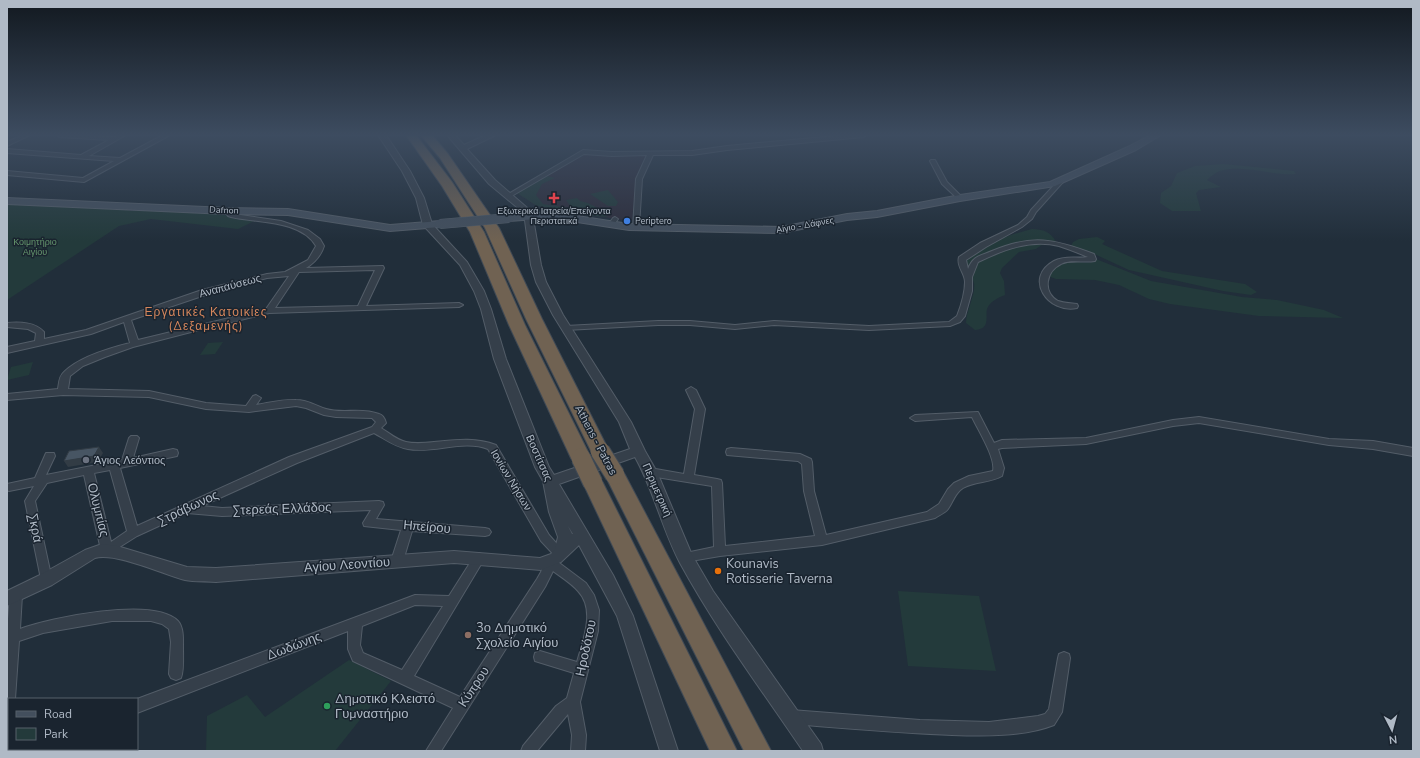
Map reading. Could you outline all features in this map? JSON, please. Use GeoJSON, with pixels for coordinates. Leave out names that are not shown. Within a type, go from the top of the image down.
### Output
{"type":"FeatureCollection","features":[{"type":"Feature","properties":{"kind":"highway","name":"Athens - Patras"},"geometry":{"type":"LineString","coordinates":[[437,170],[477,232],[516,325],[724,751]]}},
{"type":"Feature","properties":{"kind":"highway","name":"Athens - Patras"},"geometry":{"type":"LineString","coordinates":[[454,170],[492,228],[534,319],[600,451],[615,475],[758,751]]}},
{"type":"Feature","properties":{"kind":"main road","name":"Αίγιο - Δάφνες"},"geometry":{"type":"LineString","coordinates":[[440,224],[551,215],[613,222],[636,227],[702,227],[778,230],[847,217],[877,214],[960,198],[1030,188],[1060,182],[1084,170]]}},
{"type":"Feature","properties":{"kind":"main road","name":"Dafnon"},"geometry":{"type":"LineString","coordinates":[[7,201],[227,211],[288,212],[390,228],[440,224]]}},
{"type":"Feature","properties":{"kind":"street"},"geometry":{"type":"LineString","coordinates":[[7,173],[84,180],[101,170]]}},
{"type":"Feature","properties":{"kind":"street","name":"Βοστίτσας"},"geometry":{"type":"LineString","coordinates":[[406,170],[422,202],[428,225],[464,264],[479,291],[486,309],[500,359],[530,438],[550,482],[607,580],[625,616],[668,751]]}},
{"type":"Feature","properties":{"kind":"street"},"geometry":{"type":"LineString","coordinates":[[480,170],[508,196],[524,208],[530,216]]}},
{"type":"Feature","properties":{"kind":"street"},"geometry":{"type":"LineString","coordinates":[[508,196],[552,170]]}},
{"type":"Feature","properties":{"kind":"street"},"geometry":{"type":"LineString","coordinates":[[636,227],[639,179],[643,170]]}},
{"type":"Feature","properties":{"kind":"street"},"geometry":{"type":"LineString","coordinates":[[938,170],[944,183],[960,198]]}},
{"type":"Feature","properties":{"kind":"street"},"geometry":{"type":"LineString","coordinates":[[566,328],[658,323],[735,327],[774,323],[822,324],[869,328],[936,326],[950,324],[958,321],[962,314],[965,298],[969,290],[968,277],[962,263],[962,259],[983,245],[1020,226],[1030,218],[1033,211],[1060,182]]}},
{"type":"Feature","properties":{"kind":"street","name":"Αναπαύσεως"},"geometry":{"type":"LineString","coordinates":[[7,350],[88,332],[205,292],[267,276],[287,274],[311,262],[319,250],[318,244],[310,233],[281,223],[233,216],[227,211]]}},
{"type":"Feature","properties":{"kind":"street","name":"Περιμετρική"},"geometry":{"type":"LineString","coordinates":[[530,216],[535,258],[541,282],[558,316],[607,391],[625,422],[638,451],[650,472],[685,557],[707,596],[814,751]]}},
{"type":"Feature","properties":{"kind":"street"},"geometry":{"type":"LineString","coordinates":[[968,277],[975,261],[1016,244],[1060,244],[1091,256],[1092,259],[1066,260],[1059,262],[1048,268],[1044,273],[1043,283],[1048,294],[1056,302],[1074,306]]}},
{"type":"Feature","properties":{"kind":"street"},"geometry":{"type":"LineString","coordinates":[[269,311],[297,270],[380,268],[361,308]]}},
{"type":"Feature","properties":{"kind":"street"},"geometry":{"type":"LineString","coordinates":[[63,392],[65,377],[74,368],[95,358],[135,344],[269,311],[459,305]]}},
{"type":"Feature","properties":{"kind":"street"},"geometry":{"type":"LineString","coordinates":[[127,319],[135,344]]}},
{"type":"Feature","properties":{"kind":"street"},"geometry":{"type":"LineString","coordinates":[[7,325],[36,328],[40,332],[39,343]]}},
{"type":"Feature","properties":{"kind":"street"},"geometry":{"type":"LineString","coordinates":[[688,478],[700,408],[690,390]]}},
{"type":"Feature","properties":{"kind":"street"},"geometry":{"type":"LineString","coordinates":[[7,397],[63,392],[149,394],[206,406],[249,409],[296,403],[312,406],[332,414],[372,415],[380,418],[381,420],[381,423],[375,429]]}},
{"type":"Feature","properties":{"kind":"street"},"geometry":{"type":"LineString","coordinates":[[249,409],[256,398]]}},
{"type":"Feature","properties":{"kind":"street"},"geometry":{"type":"LineString","coordinates":[[685,557],[720,551],[822,540],[863,532],[931,515],[945,504],[952,492],[958,486],[973,479],[993,476],[998,473],[999,468],[993,451],[975,414],[915,418]]}},
{"type":"Feature","properties":{"kind":"street"},"geometry":{"type":"LineString","coordinates":[[993,451],[995,446],[1002,444],[1040,441],[1086,441],[1186,420],[1199,420],[1329,442],[1373,445],[1413,452]]}},
{"type":"Feature","properties":{"kind":"street","name":"Στράβωνος"},"geometry":{"type":"LineString","coordinates":[[12,597],[46,580],[90,554],[107,550],[133,533],[184,509],[293,460],[375,429]]}},
{"type":"Feature","properties":{"kind":"street","name":"Ιονίων Νήσων"},"geometry":{"type":"LineString","coordinates":[[375,429],[398,443],[410,446],[427,447],[474,443],[490,446],[495,450],[545,538],[558,556]]}},
{"type":"Feature","properties":{"kind":"street"},"geometry":{"type":"LineString","coordinates":[[126,463],[134,438]]}},
{"type":"Feature","properties":{"kind":"street"},"geometry":{"type":"LineString","coordinates":[[558,556],[565,536],[556,512],[550,482],[638,451]]}},
{"type":"Feature","properties":{"kind":"street"},"geometry":{"type":"LineString","coordinates":[[731,452],[800,458],[807,462],[809,491],[822,540]]}},
{"type":"Feature","properties":{"kind":"street"},"geometry":{"type":"LineString","coordinates":[[9,487],[173,453]]}},
{"type":"Feature","properties":{"kind":"street","name":"Σκρά"},"geometry":{"type":"LineString","coordinates":[[46,580],[30,501],[42,480],[50,456]]}},
{"type":"Feature","properties":{"kind":"street"},"geometry":{"type":"LineString","coordinates":[[114,465],[133,533]]}},
{"type":"Feature","properties":{"kind":"street","name":"Ολυμπίας"},"geometry":{"type":"LineString","coordinates":[[88,470],[107,550]]}},
{"type":"Feature","properties":{"kind":"street"},"geometry":{"type":"LineString","coordinates":[[650,472],[717,483],[720,551]]}},
{"type":"Feature","properties":{"kind":"street","name":"Στερεάς Ελλάδος"},"geometry":{"type":"LineString","coordinates":[[184,509],[222,512],[379,505],[368,523]]}},
{"type":"Feature","properties":{"kind":"street","name":"Ηπείρου"},"geometry":{"type":"LineString","coordinates":[[368,523],[484,532]]}},
{"type":"Feature","properties":{"kind":"street"},"geometry":{"type":"LineString","coordinates":[[397,561],[408,526]]}},
{"type":"Feature","properties":{"kind":"street"},"geometry":{"type":"LineString","coordinates":[[558,556],[573,541],[581,536]]}},
{"type":"Feature","properties":{"kind":"street","name":"Αγίου Λεοντίου"},"geometry":{"type":"LineString","coordinates":[[107,550],[178,572],[196,575],[216,575],[454,557],[538,564],[558,556]]}},
{"type":"Feature","properties":{"kind":"street","name":"Ηροδότου"},"geometry":{"type":"LineString","coordinates":[[558,556],[587,594],[592,605],[594,615],[593,625],[573,702],[579,736],[578,751]]}},
{"type":"Feature","properties":{"kind":"street","name":"Κύπρου"},"geometry":{"type":"LineString","coordinates":[[433,751],[558,556]]}},
{"type":"Feature","properties":{"kind":"street"},"geometry":{"type":"LineString","coordinates":[[405,678],[479,558]]}},
{"type":"Feature","properties":{"kind":"street"},"geometry":{"type":"LineString","coordinates":[[7,712],[10,652],[14,637],[12,597]]}},
{"type":"Feature","properties":{"kind":"street","name":"Δωδώνης"},"geometry":{"type":"LineString","coordinates":[[138,706],[415,600],[453,601]]}},
{"type":"Feature","properties":{"kind":"street"},"geometry":{"type":"LineString","coordinates":[[14,637],[42,627],[81,620],[138,615],[157,615],[171,622],[175,630],[176,674]]}},
{"type":"Feature","properties":{"kind":"street"},"geometry":{"type":"LineString","coordinates":[[356,622],[354,653],[358,657],[462,706]]}},
{"type":"Feature","properties":{"kind":"street"},"geometry":{"type":"LineString","coordinates":[[540,657],[582,668]]}},
{"type":"Feature","properties":{"kind":"street"},"geometry":{"type":"LineString","coordinates":[[790,717],[920,727],[988,729],[1038,723],[1049,720],[1055,712],[1064,658]]}},
{"type":"Feature","properties":{"kind":"street"},"geometry":{"type":"LineString","coordinates":[[528,751],[561,712],[573,702]]}},
{"type":"Feature","properties":{"kind":"shaded area"},"geometry":{"type":"Polygon","coordinates":[[[556,170],[639,170],[636,178],[632,221],[537,206],[517,193],[556,170]]]}},
{"type":"Feature","properties":{"kind":"green space"},"geometry":{"type":"Polygon","coordinates":[[[1184,170],[1223,170],[1207,180],[1221,187],[1199,190],[1196,193],[1201,211],[1172,211],[1160,203],[1161,193],[1171,186],[1177,173],[1184,170]]]}},
{"type":"Feature","properties":{"kind":"green space"},"geometry":{"type":"Polygon","coordinates":[[[1258,170],[1288,170],[1294,171],[1296,174],[1258,170]]]}},
{"type":"Feature","properties":{"kind":"green space"},"geometry":{"type":"Polygon","coordinates":[[[547,176],[555,178],[542,184],[536,195],[543,204],[602,213],[608,217],[537,206],[517,193],[547,176]]]}},
{"type":"Feature","properties":{"kind":"green space"},"geometry":{"type":"Polygon","coordinates":[[[608,190],[618,202],[616,206],[608,206],[590,194],[608,190]]]}},
{"type":"Feature","properties":{"kind":"green space"},"geometry":{"type":"Polygon","coordinates":[[[577,198],[580,201],[588,203],[605,212],[571,207],[566,200],[577,198]]]}},
{"type":"Feature","properties":{"kind":"green space","name":"Κοιμητήριο Αιγίου"},"geometry":{"type":"Polygon","coordinates":[[[7,204],[128,208],[129,211],[167,210],[222,214],[254,221],[238,229],[151,219],[119,226],[7,300],[7,204]]]}},
{"type":"Feature","properties":{"kind":"green space"},"geometry":{"type":"Polygon","coordinates":[[[1032,229],[1046,232],[1052,236],[1056,242],[1043,244],[1036,249],[1019,252],[1002,268],[1000,273],[1004,281],[1005,295],[997,298],[988,306],[985,325],[980,329],[975,330],[966,323],[974,287],[973,280],[967,266],[967,260],[974,254],[998,240],[1032,229]]]}},
{"type":"Feature","properties":{"kind":"green space"},"geometry":{"type":"Polygon","coordinates":[[[1097,237],[1105,241],[1102,244],[1162,271],[1245,284],[1257,292],[1251,295],[1223,291],[1129,270],[1090,252],[1071,246],[1073,242],[1079,239],[1097,237]]]}},
{"type":"Feature","properties":{"kind":"green space"},"geometry":{"type":"Polygon","coordinates":[[[1095,259],[1151,281],[1242,297],[1277,300],[1324,310],[1343,318],[1259,316],[1170,304],[1149,299],[1119,285],[1095,280],[1056,279],[1048,276],[1054,269],[1064,263],[1093,262],[1095,259]]]}},
{"type":"Feature","properties":{"kind":"green space"},"geometry":{"type":"Polygon","coordinates":[[[223,342],[215,354],[200,355],[208,343],[223,342]]]}},
{"type":"Feature","properties":{"kind":"green space"},"geometry":{"type":"Polygon","coordinates":[[[33,362],[29,375],[7,380],[11,367],[33,362]]]}},
{"type":"Feature","properties":{"kind":"green space"},"geometry":{"type":"Polygon","coordinates":[[[898,591],[979,596],[996,671],[908,666],[898,591]]]}},
{"type":"Feature","properties":{"kind":"green space","name":"Δημοτικό Κλειστό Γυμναστήριο"},"geometry":{"type":"Polygon","coordinates":[[[349,660],[391,681],[335,751],[206,751],[207,716],[247,695],[265,717],[349,660]]]}},
{"type":"Feature","properties":{"kind":"building"},"geometry":{"type":"Polygon","coordinates":[[[99,447],[94,456],[64,461],[69,451],[99,447]]]}},
{"type":"Feature","properties":{"kind":"place","name":"Εξωτερικά Ιατρεία/Επείγοντα Περιστατικά"},"geometry":{"type":"Point","coordinates":[554,198]}},
{"type":"Feature","properties":{"kind":"place","name":"Periptero"},"geometry":{"type":"Point","coordinates":[627,221]}},
{"type":"Feature","properties":{"kind":"place","name":"Άγιος Λεόντιος"},"geometry":{"type":"Point","coordinates":[86,460]}},
{"type":"Feature","properties":{"kind":"place","name":"Kounavis Rotisserie Taverna"},"geometry":{"type":"Point","coordinates":[718,571]}},
{"type":"Feature","properties":{"kind":"place","name":"3ο Δημοτικό Σχολείο Αιγίου"},"geometry":{"type":"Point","coordinates":[468,635]}},
{"type":"Feature","properties":{"kind":"place","name":"Δημοτικό Κλειστό Γυμναστήριο"},"geometry":{"type":"Point","coordinates":[327,706]}},
{"type":"Feature","properties":{"kind":"district","name":"Εργατικές Κατοικίες (Δεξαμενής)"},"geometry":{"type":"Point","coordinates":[206,319]}}]}
